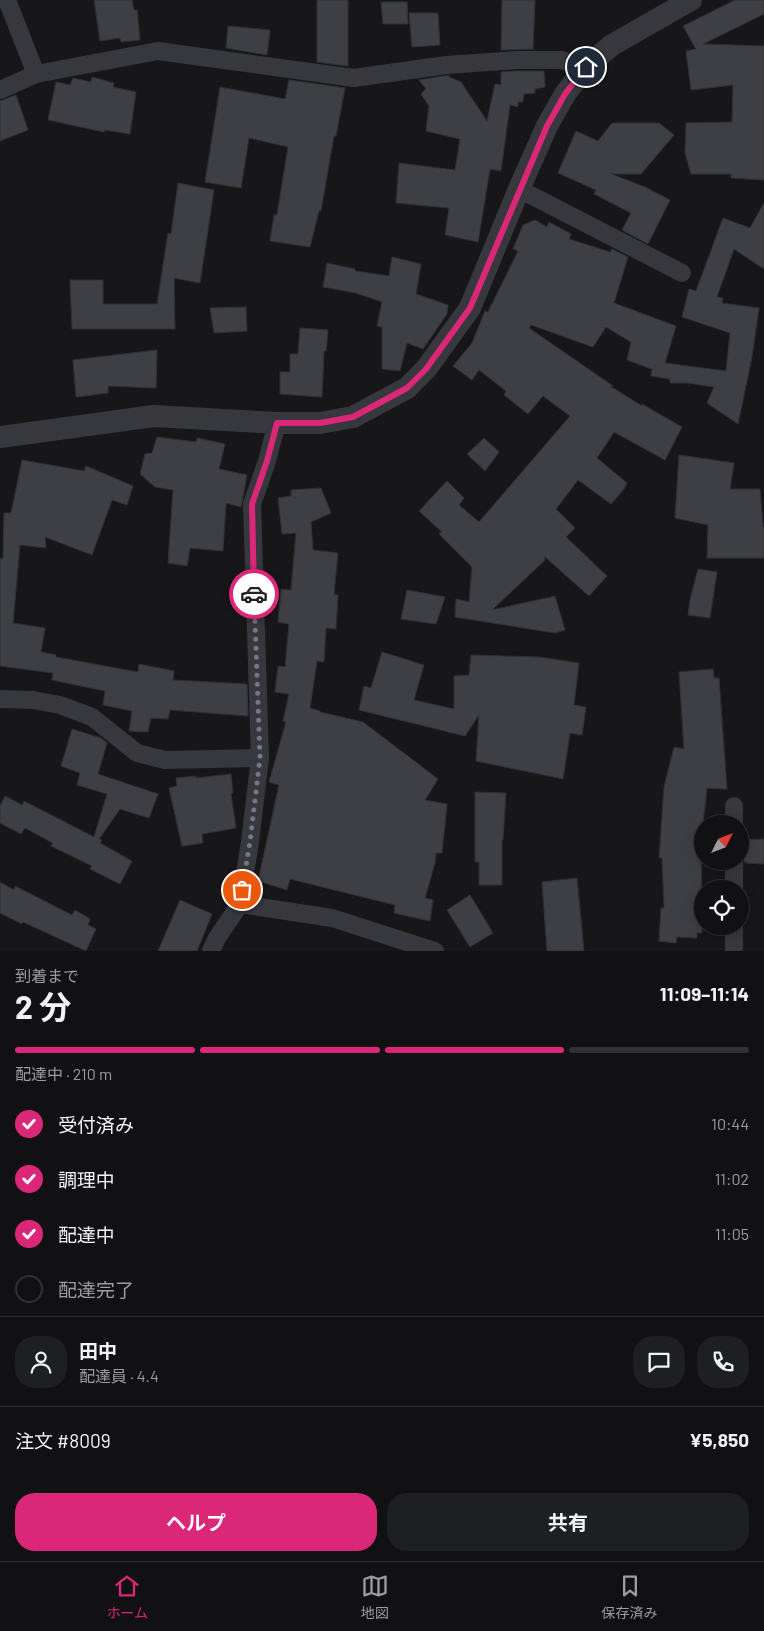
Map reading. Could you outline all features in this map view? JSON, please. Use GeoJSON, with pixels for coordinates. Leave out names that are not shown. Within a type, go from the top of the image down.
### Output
{"type":"FeatureCollection","features":[{"type":"Feature","properties":{"kind":"street"},"geometry":{"type":"LineString","coordinates":[[7,0],[36,74]]}},
{"type":"Feature","properties":{"kind":"street"},"geometry":{"type":"LineString","coordinates":[[0,437],[154,416],[277,423],[320,423],[353,417],[407,388],[426,369],[470,308],[519,189],[547,126],[565,94],[586,67],[612,45],[690,0]]}},
{"type":"Feature","properties":{"kind":"street"},"geometry":{"type":"LineString","coordinates":[[0,90],[36,74],[158,51],[354,78],[446,66],[516,60],[561,60],[586,67]]}},
{"type":"Feature","properties":{"kind":"street"},"geometry":{"type":"LineString","coordinates":[[519,189],[682,273]]}},
{"type":"Feature","properties":{"kind":"street"},"geometry":{"type":"LineString","coordinates":[[211,951],[217,938],[240,904],[250,842],[260,758],[252,504],[267,461],[277,423]]}},
{"type":"Feature","properties":{"kind":"street"},"geometry":{"type":"LineString","coordinates":[[0,699],[33,700],[60,705],[92,717],[137,753],[165,760],[260,758]]}},
{"type":"Feature","properties":{"kind":"street"},"geometry":{"type":"LineString","coordinates":[[734,806],[734,815]]}},
{"type":"Feature","properties":{"kind":"street"},"geometry":{"type":"LineString","coordinates":[[240,904],[332,918],[435,951]]}},
{"type":"Feature","properties":{"kind":"street"},"geometry":{"type":"LineString","coordinates":[[734,935],[734,951]]}},
{"type":"Feature","properties":{"kind":"building"},"geometry":{"type":"Polygon","coordinates":[[[94,0],[132,0],[134,10],[137,10],[140,40],[121,42],[120,38],[100,41],[94,0]]]}},
{"type":"Feature","properties":{"kind":"building"},"geometry":{"type":"Polygon","coordinates":[[[317,0],[348,0],[348,66],[317,62],[317,0]]]}},
{"type":"Feature","properties":{"kind":"building"},"geometry":{"type":"Polygon","coordinates":[[[502,0],[535,0],[533,49],[501,50],[502,0]]]}},
{"type":"Feature","properties":{"kind":"building"},"geometry":{"type":"Polygon","coordinates":[[[735,0],[764,0],[764,14],[703,44],[764,46],[764,180],[731,178],[731,174],[691,174],[685,153],[686,123],[732,122],[733,85],[691,90],[686,51],[696,49],[683,26],[735,0]]]}},
{"type":"Feature","properties":{"kind":"building"},"geometry":{"type":"Polygon","coordinates":[[[381,2],[407,2],[408,24],[383,24],[381,2]]]}},
{"type":"Feature","properties":{"kind":"building"},"geometry":{"type":"Polygon","coordinates":[[[409,13],[438,13],[440,45],[412,47],[409,13]]]}},
{"type":"Feature","properties":{"kind":"building"},"geometry":{"type":"Polygon","coordinates":[[[228,26],[270,30],[267,55],[226,48],[228,26]]]}},
{"type":"Feature","properties":{"kind":"building"},"geometry":{"type":"Polygon","coordinates":[[[544,71],[545,87],[535,89],[535,93],[524,94],[523,102],[518,102],[518,107],[510,105],[501,171],[490,169],[478,242],[445,235],[449,208],[396,203],[399,163],[455,170],[460,139],[426,131],[429,106],[421,94],[426,89],[419,80],[449,75],[449,77],[461,82],[487,121],[495,84],[501,85],[501,72],[544,71]]]}},
{"type":"Feature","properties":{"kind":"building"},"geometry":{"type":"Polygon","coordinates":[[[92,77],[114,83],[113,87],[136,92],[130,134],[105,130],[104,132],[48,120],[56,82],[70,85],[73,78],[91,82],[92,77]]]}},
{"type":"Feature","properties":{"kind":"building"},"geometry":{"type":"Polygon","coordinates":[[[289,80],[345,88],[336,136],[334,136],[321,211],[319,211],[310,247],[270,241],[274,215],[277,215],[288,147],[249,138],[241,188],[205,182],[220,87],[285,99],[289,80]]]}},
{"type":"Feature","properties":{"kind":"building"},"geometry":{"type":"Polygon","coordinates":[[[16,95],[28,130],[0,141],[0,101],[16,95]]]}},
{"type":"Feature","properties":{"kind":"building"},"geometry":{"type":"Polygon","coordinates":[[[612,123],[659,123],[674,135],[641,174],[611,174],[645,187],[670,200],[648,244],[622,230],[631,213],[594,194],[596,190],[558,173],[576,131],[598,141],[612,123]]]}},
{"type":"Feature","properties":{"kind":"building"},"geometry":{"type":"Polygon","coordinates":[[[178,183],[214,190],[200,283],[174,278],[175,329],[72,329],[70,280],[103,280],[103,304],[157,304],[168,233],[171,234],[178,183]]]}},
{"type":"Feature","properties":{"kind":"building"},"geometry":{"type":"Polygon","coordinates":[[[764,203],[764,269],[734,249],[717,297],[723,298],[722,303],[759,308],[752,357],[738,424],[707,403],[714,387],[688,383],[670,383],[670,379],[651,376],[652,369],[627,360],[631,342],[606,327],[593,347],[531,325],[529,328],[613,386],[610,386],[642,406],[642,404],[682,427],[665,460],[614,432],[597,458],[627,483],[624,489],[611,504],[578,480],[556,509],[575,528],[566,537],[607,576],[589,596],[544,556],[545,560],[492,610],[555,596],[565,630],[555,633],[455,617],[456,599],[469,602],[472,567],[439,534],[442,532],[419,511],[447,481],[464,498],[459,505],[479,522],[570,416],[543,396],[528,414],[504,395],[506,391],[479,370],[472,380],[453,366],[472,343],[485,311],[488,312],[518,251],[513,249],[523,225],[535,220],[547,227],[549,222],[571,234],[569,239],[610,252],[612,249],[628,257],[614,303],[676,326],[665,363],[726,371],[730,333],[682,317],[689,289],[696,291],[723,218],[750,228],[764,203]]]}},
{"type":"Feature","properties":{"kind":"building"},"geometry":{"type":"Polygon","coordinates":[[[392,257],[421,264],[416,294],[448,305],[447,314],[423,349],[407,343],[400,371],[382,369],[382,327],[377,326],[382,302],[356,293],[323,287],[327,263],[355,269],[355,271],[389,276],[392,257]]]}},
{"type":"Feature","properties":{"kind":"building"},"geometry":{"type":"Polygon","coordinates":[[[246,307],[247,331],[214,333],[210,308],[246,307]]]}},
{"type":"Feature","properties":{"kind":"building"},"geometry":{"type":"Polygon","coordinates":[[[300,328],[328,330],[326,351],[324,351],[322,397],[280,394],[280,372],[290,372],[290,354],[298,354],[300,328]]]}},
{"type":"Feature","properties":{"kind":"building"},"geometry":{"type":"Polygon","coordinates":[[[157,350],[156,388],[108,386],[108,393],[76,397],[73,360],[157,350]]]}},
{"type":"Feature","properties":{"kind":"building"},"geometry":{"type":"Polygon","coordinates":[[[157,437],[196,442],[197,438],[225,444],[219,469],[247,475],[241,507],[226,503],[223,551],[190,548],[187,566],[168,563],[173,490],[155,487],[140,474],[145,454],[152,453],[157,437]]]}},
{"type":"Feature","properties":{"kind":"building"},"geometry":{"type":"Polygon","coordinates":[[[484,438],[499,452],[485,471],[467,454],[484,438]]]}},
{"type":"Feature","properties":{"kind":"building"},"geometry":{"type":"Polygon","coordinates":[[[679,455],[734,463],[730,489],[760,489],[764,527],[764,558],[707,558],[708,525],[675,518],[679,455]]]}},
{"type":"Feature","properties":{"kind":"building"},"geometry":{"type":"Polygon","coordinates":[[[22,460],[84,471],[86,466],[133,486],[127,505],[112,500],[92,555],[45,537],[46,548],[20,545],[13,623],[45,628],[41,652],[56,655],[56,657],[138,672],[139,664],[174,671],[173,680],[247,684],[248,716],[170,710],[168,719],[151,718],[148,732],[129,731],[132,711],[103,705],[105,691],[52,680],[53,673],[0,666],[0,558],[3,559],[4,513],[11,513],[22,460]]]}},
{"type":"Feature","properties":{"kind":"building"},"geometry":{"type":"Polygon","coordinates":[[[321,488],[331,513],[311,522],[313,550],[338,553],[334,594],[338,595],[336,629],[326,628],[324,662],[317,661],[310,708],[363,722],[438,779],[425,800],[447,804],[442,853],[436,853],[425,898],[433,900],[430,921],[394,913],[395,905],[290,879],[287,890],[258,881],[279,785],[269,782],[286,722],[283,721],[289,694],[275,692],[278,666],[285,667],[289,624],[278,622],[281,589],[291,590],[296,533],[282,534],[278,498],[291,496],[291,490],[321,488]]]}},
{"type":"Feature","properties":{"kind":"building"},"geometry":{"type":"Polygon","coordinates":[[[698,569],[717,572],[710,618],[688,615],[698,569]]]}},
{"type":"Feature","properties":{"kind":"building"},"geometry":{"type":"Polygon","coordinates":[[[407,590],[445,597],[436,624],[401,619],[407,590]]]}},
{"type":"Feature","properties":{"kind":"building"},"geometry":{"type":"Polygon","coordinates":[[[382,652],[424,665],[414,700],[454,709],[454,676],[469,675],[471,655],[539,657],[579,663],[574,705],[586,707],[582,735],[570,733],[563,779],[476,761],[479,715],[465,736],[359,710],[364,686],[371,688],[382,652]]]}},
{"type":"Feature","properties":{"kind":"building"},"geometry":{"type":"Polygon","coordinates":[[[713,669],[714,678],[719,678],[727,789],[707,788],[704,815],[694,815],[694,870],[701,870],[701,880],[694,880],[694,935],[697,935],[697,938],[677,937],[676,943],[659,941],[661,908],[664,908],[662,858],[659,858],[664,787],[674,747],[684,749],[679,672],[713,669]]]}},
{"type":"Feature","properties":{"kind":"building"},"geometry":{"type":"Polygon","coordinates":[[[72,729],[101,738],[107,743],[98,774],[158,794],[149,818],[120,809],[99,839],[102,840],[100,843],[132,861],[120,884],[90,869],[92,866],[51,846],[53,843],[25,828],[21,834],[0,823],[0,806],[5,796],[22,805],[24,801],[94,837],[107,794],[77,785],[80,773],[61,766],[72,729]]]}},
{"type":"Feature","properties":{"kind":"building"},"geometry":{"type":"Polygon","coordinates":[[[231,774],[233,793],[231,794],[236,828],[202,834],[203,843],[182,846],[169,788],[177,786],[176,778],[231,774]]]}},
{"type":"Feature","properties":{"kind":"building"},"geometry":{"type":"Polygon","coordinates":[[[475,792],[506,793],[502,840],[502,885],[479,885],[479,862],[475,862],[475,792]]]}},
{"type":"Feature","properties":{"kind":"building"},"geometry":{"type":"Polygon","coordinates":[[[764,839],[764,864],[749,863],[749,840],[764,839]]]}},
{"type":"Feature","properties":{"kind":"building"},"geometry":{"type":"Polygon","coordinates":[[[577,878],[584,951],[547,951],[542,882],[577,878]]]}},
{"type":"Feature","properties":{"kind":"building"},"geometry":{"type":"Polygon","coordinates":[[[0,882],[14,890],[15,886],[72,915],[75,910],[90,919],[88,925],[96,929],[86,951],[0,913],[0,882]]]}},
{"type":"Feature","properties":{"kind":"building"},"geometry":{"type":"Polygon","coordinates":[[[470,895],[493,933],[470,947],[447,910],[470,895]]]}},
{"type":"Feature","properties":{"kind":"building"},"geometry":{"type":"Polygon","coordinates":[[[180,900],[212,914],[197,951],[158,951],[180,900]]]}},
{"type":"Feature","properties":{"kind":"way so far"},"geometry":{"type":"LineString","coordinates":[[242,890],[260,758],[254,594]]}},
{"type":"Feature","properties":{"kind":"route"},"geometry":{"type":"LineString","coordinates":[[254,594],[252,504],[267,461],[277,423],[320,423],[353,417],[407,388],[426,369],[470,308],[547,126],[565,94],[586,67]]}}]}
